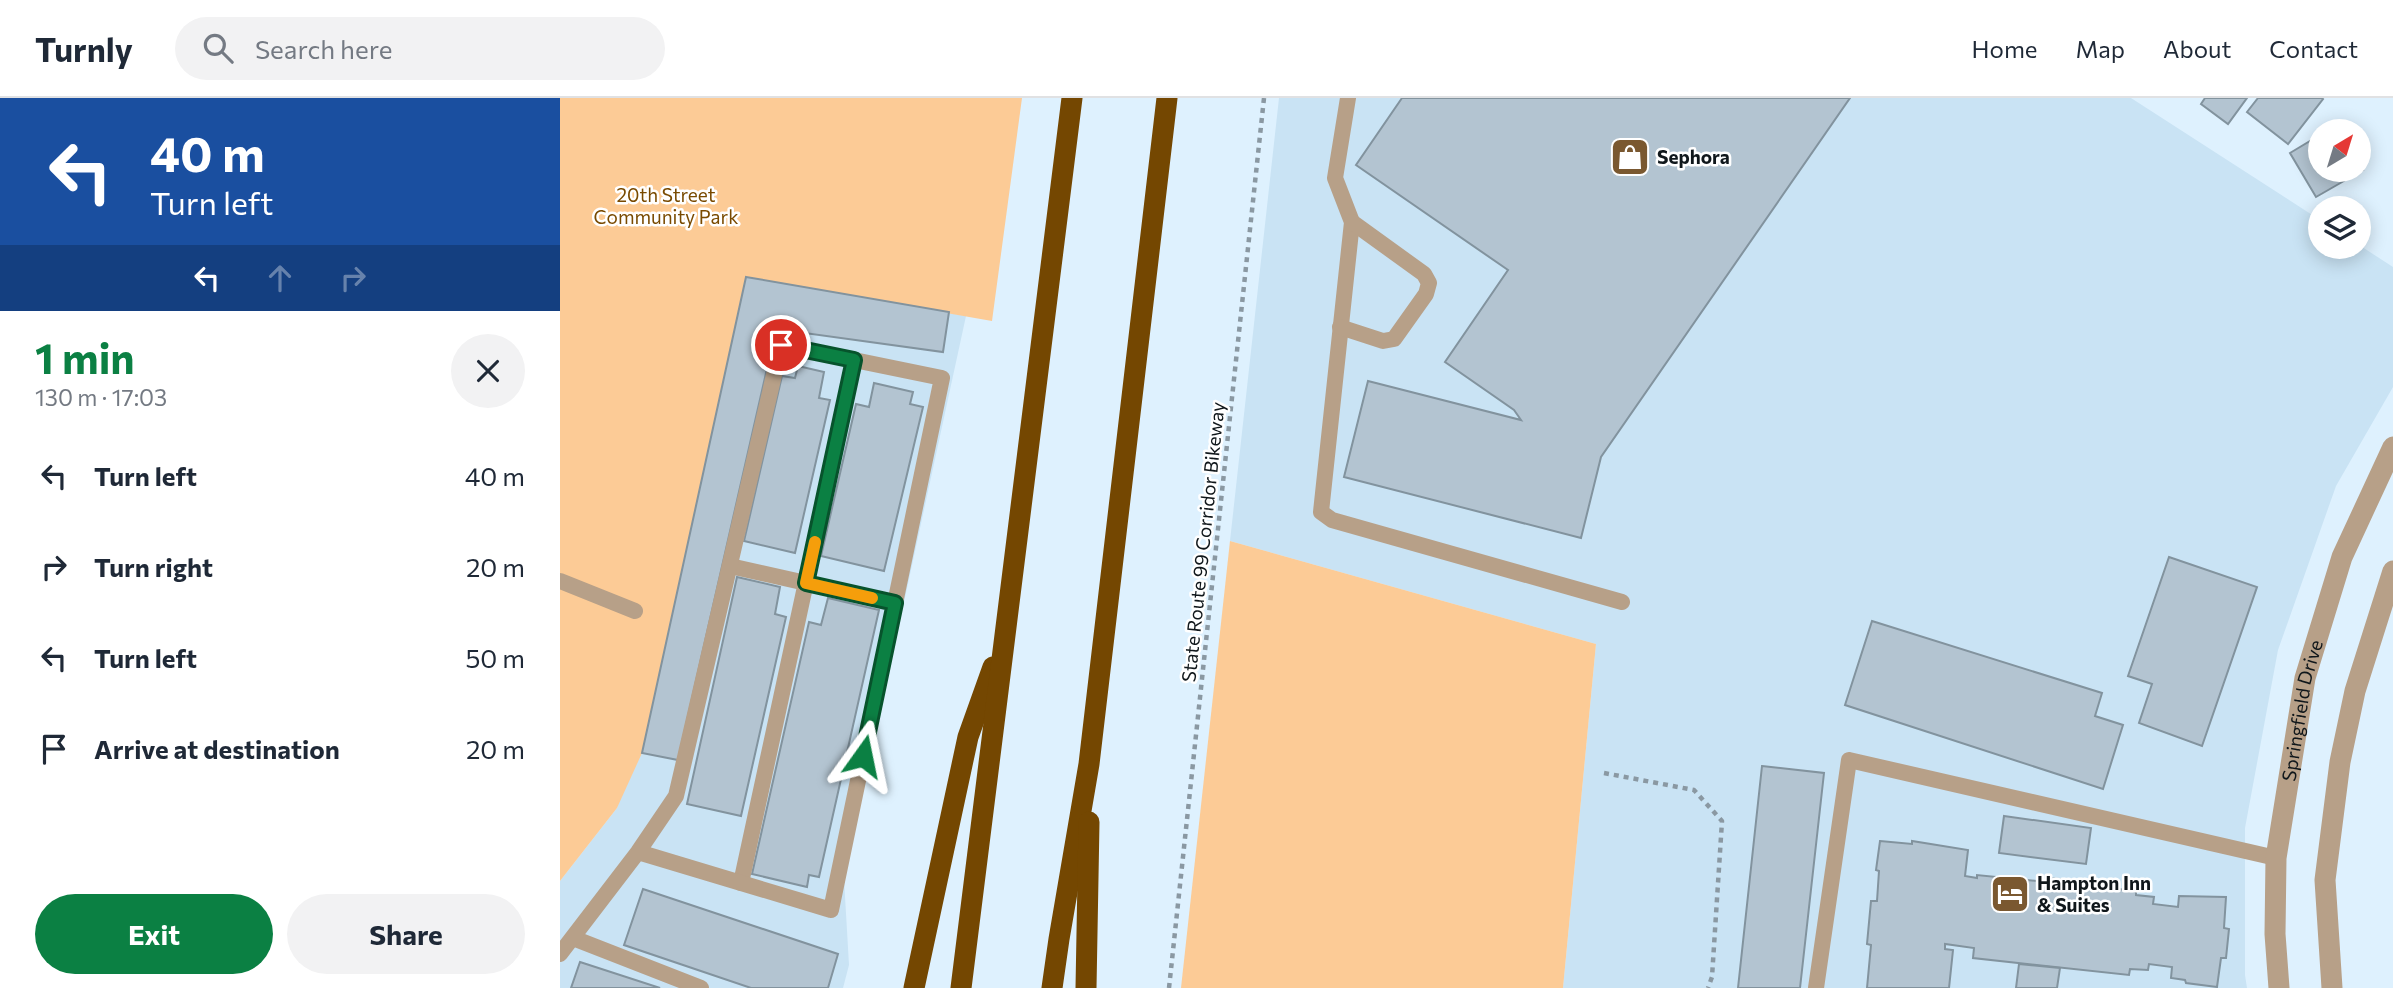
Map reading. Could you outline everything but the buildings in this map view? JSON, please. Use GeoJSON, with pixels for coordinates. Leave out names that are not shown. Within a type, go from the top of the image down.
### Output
{"type":"FeatureCollection","features":[{"type":"Feature","properties":{"kind":"highway"},"geometry":{"type":"LineString","coordinates":[[961,988],[1072,98]]}},
{"type":"Feature","properties":{"kind":"highway"},"geometry":{"type":"LineString","coordinates":[[1052,988],[1089,764],[1167,98]]}},
{"type":"Feature","properties":{"kind":"highway"},"geometry":{"type":"LineString","coordinates":[[914,988],[968,737],[1005,632]]}},
{"type":"Feature","properties":{"kind":"highway"},"geometry":{"type":"LineString","coordinates":[[1086,988],[1089,947],[1089,764]]}},
{"type":"Feature","properties":{"kind":"street","name":"Springfield Drive"},"geometry":{"type":"LineString","coordinates":[[2279,988],[2275,934],[2276,859],[2305,678],[2342,557],[2393,447]]}},
{"type":"Feature","properties":{"kind":"street"},"geometry":{"type":"LineString","coordinates":[[2332,988],[2325,880],[2340,762],[2355,691],[2393,571]]}},
{"type":"Feature","properties":{"kind":"lane"},"geometry":{"type":"LineString","coordinates":[[1348,98],[1335,178],[1352,222],[1321,512],[1332,520],[1622,601]]}},
{"type":"Feature","properties":{"kind":"lane"},"geometry":{"type":"LineString","coordinates":[[1340,327],[1384,341],[1394,339],[1426,294],[1429,283],[1424,274],[1352,222]]}},
{"type":"Feature","properties":{"kind":"lane"},"geometry":{"type":"LineString","coordinates":[[560,954],[638,852],[676,796],[781,345],[942,378],[831,910],[638,852]]}},
{"type":"Feature","properties":{"kind":"lane"},"geometry":{"type":"LineString","coordinates":[[741,883],[854,360]]}},
{"type":"Feature","properties":{"kind":"lane"},"geometry":{"type":"LineString","coordinates":[[730,566],[895,603]]}},
{"type":"Feature","properties":{"kind":"lane"},"geometry":{"type":"LineString","coordinates":[[560,581],[635,611]]}},
{"type":"Feature","properties":{"kind":"lane"},"geometry":{"type":"LineString","coordinates":[[1816,988],[1849,760],[2276,859]]}},
{"type":"Feature","properties":{"kind":"lane"},"geometry":{"type":"LineString","coordinates":[[573,938],[701,988]]}},
{"type":"Feature","properties":{"kind":"path","name":"State Route 99 Corridor Bikeway"},"geometry":{"type":"LineString","coordinates":[[1169,988],[1264,98]]}},
{"type":"Feature","properties":{"kind":"path"},"geometry":{"type":"LineString","coordinates":[[1604,773],[1694,790],[1722,821],[1712,977],[1708,988]]}},
{"type":"Feature","properties":{"kind":"shaded area"},"geometry":{"type":"Polygon","coordinates":[[[1279,98],[2131,98],[2308,212],[2308,259],[2371,259],[2371,253],[2393,267],[2393,387],[2336,486],[2278,650],[2245,828],[2247,988],[1563,988],[1596,644],[1230,541],[1279,98]]]}},
{"type":"Feature","properties":{"kind":"shaded area"},"geometry":{"type":"Polygon","coordinates":[[[746,277],[966,316],[844,879],[849,965],[843,988],[560,988],[560,881],[617,808],[746,277]]]}},
{"type":"Feature","properties":{"kind":"green space","name":"20th Street Community Park"},"geometry":{"type":"Polygon","coordinates":[[[560,98],[1022,98],[992,321],[746,278],[642,753],[617,808],[560,881],[560,98]]]}},
{"type":"Feature","properties":{"kind":"green space"},"geometry":{"type":"Polygon","coordinates":[[[1230,541],[1596,644],[1563,988],[1181,988],[1230,541]]]}},
{"type":"Feature","properties":{"kind":"slow traffic"},"geometry":{"type":"LineString","coordinates":[[815,542],[806,583],[872,598]]}},
{"type":"Feature","properties":{"kind":"place","name":"Sephora"},"geometry":{"type":"Point","coordinates":[1630,157]}},
{"type":"Feature","properties":{"kind":"place","name":"Hampton Inn & Suites"},"geometry":{"type":"Point","coordinates":[2010,894]}},
{"type":"Feature","properties":{"kind":"route"},"geometry":{"type":"LineString","coordinates":[[781,345],[854,360],[806,583],[895,603],[863,756]]}}]}
